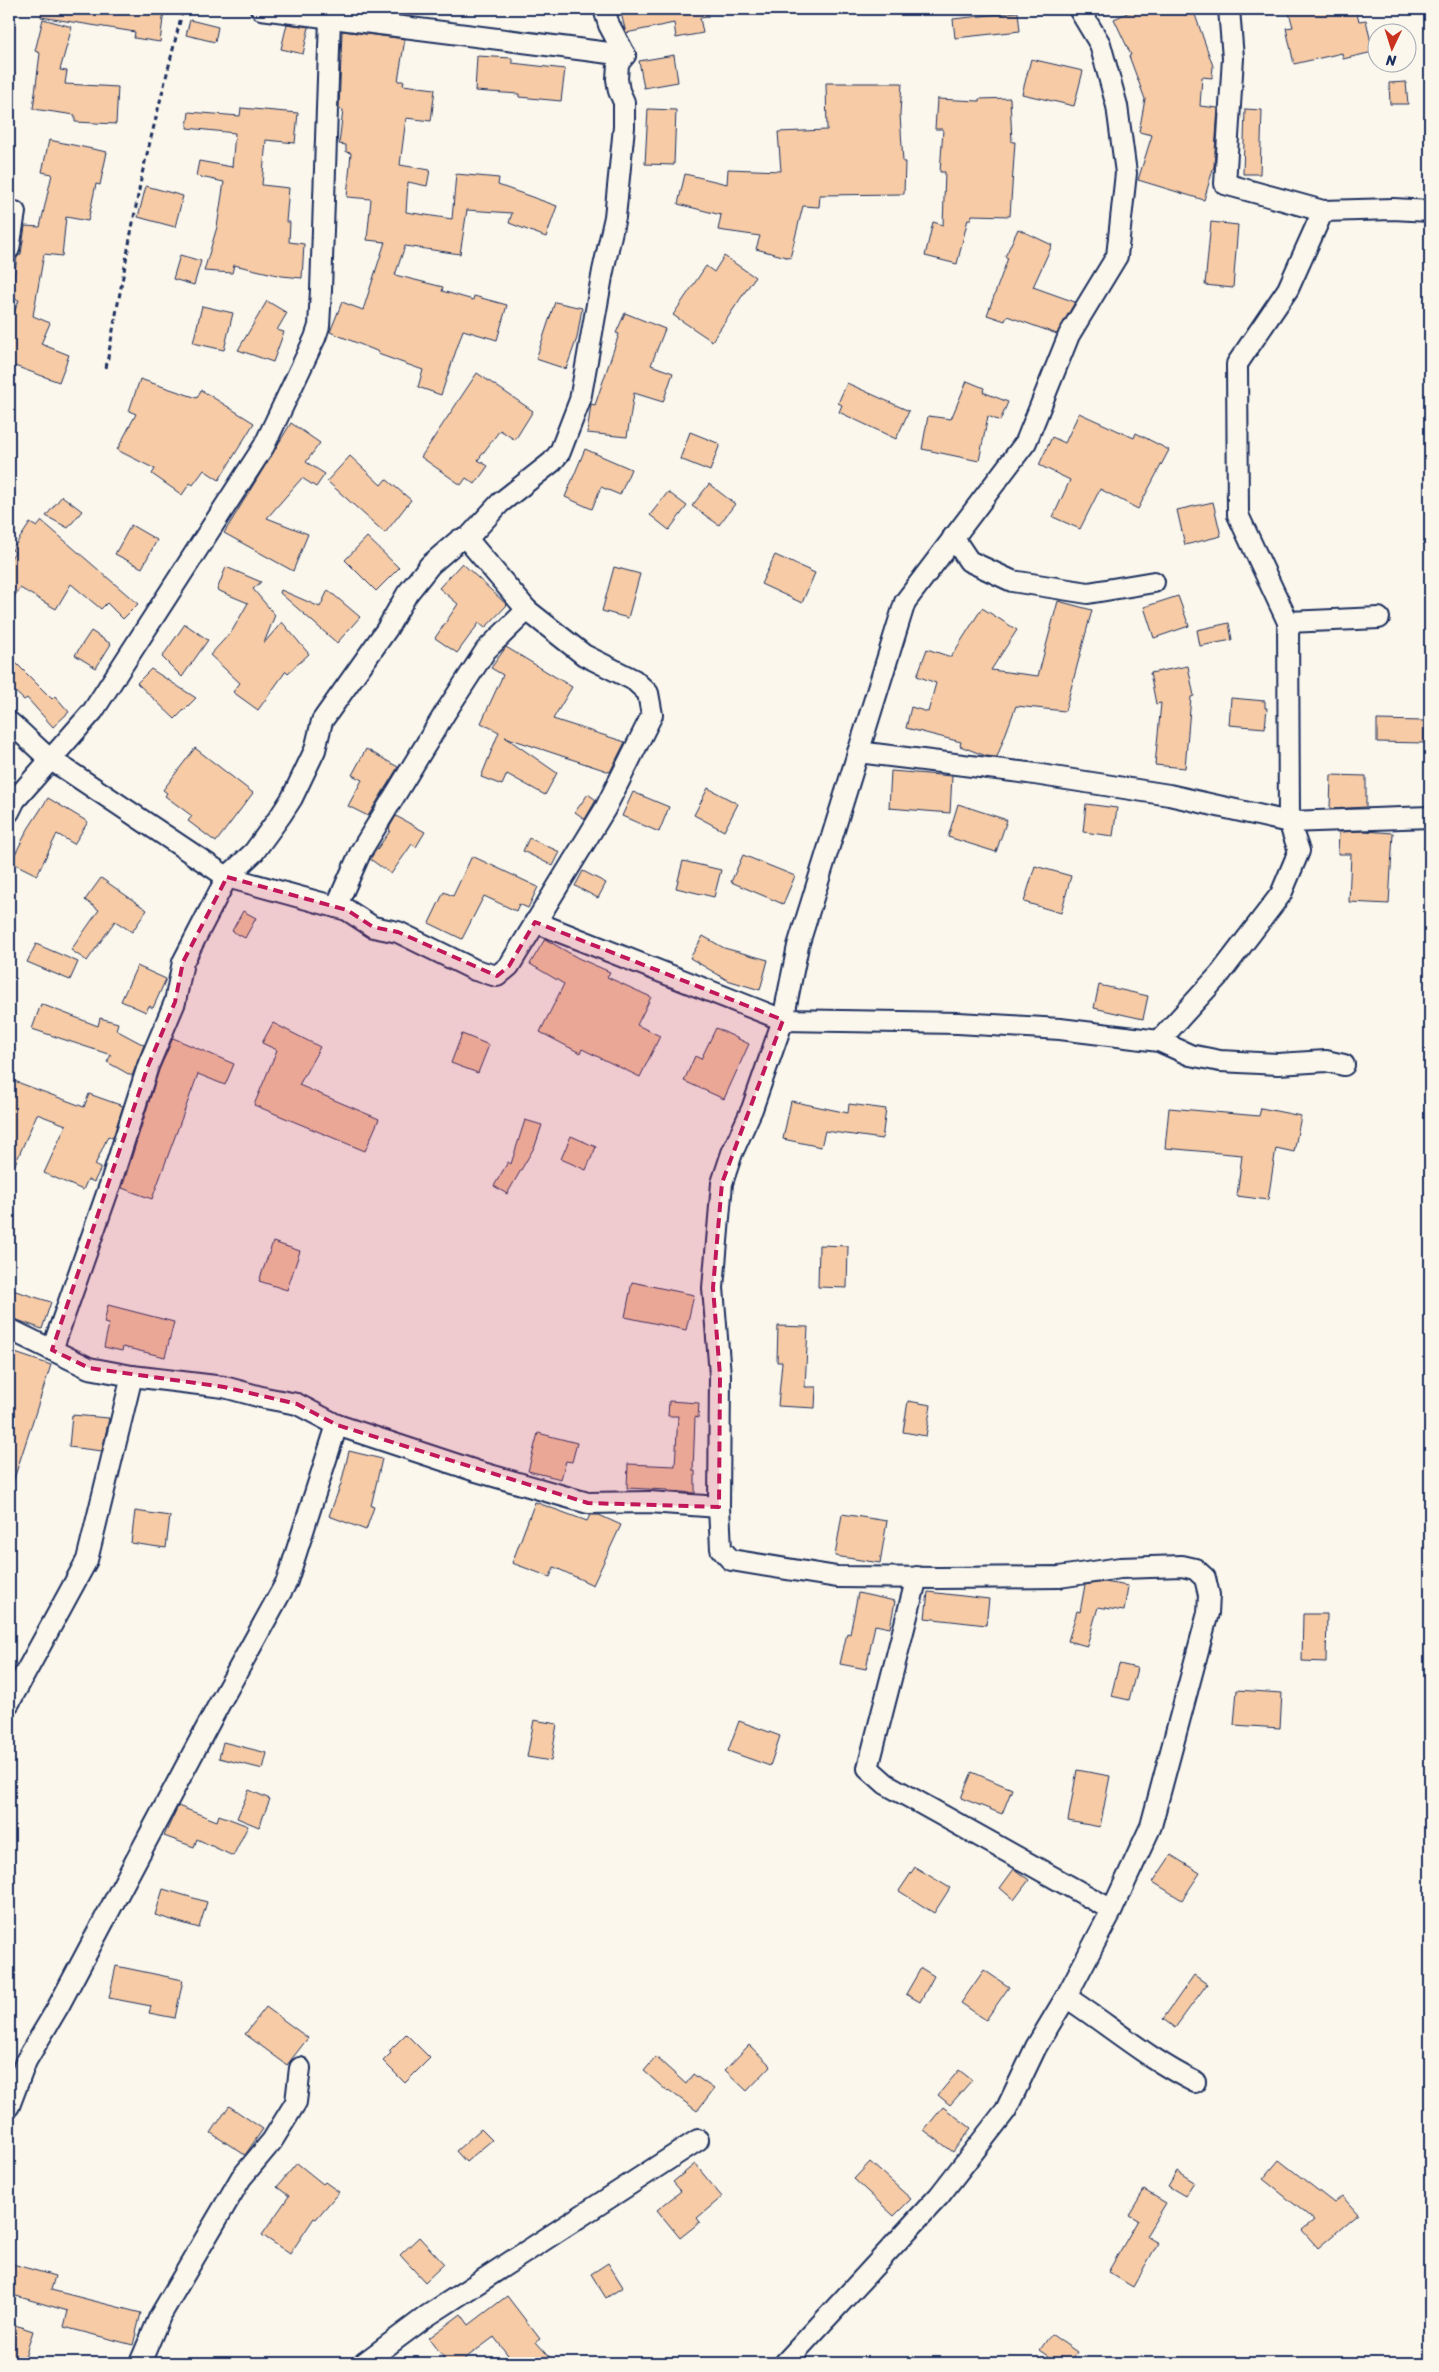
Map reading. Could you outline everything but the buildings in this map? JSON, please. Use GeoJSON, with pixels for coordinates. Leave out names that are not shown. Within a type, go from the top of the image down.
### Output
{"type":"FeatureCollection","features":[{"type":"Feature","properties":{"kind":"street"},"geometry":{"type":"LineString","coordinates":[[262,9],[319,14],[625,55]]}},
{"type":"Feature","properties":{"kind":"street"},"geometry":{"type":"LineString","coordinates":[[604,9],[609,25],[625,55]]}},
{"type":"Feature","properties":{"kind":"street"},"geometry":{"type":"LineString","coordinates":[[785,2363],[939,2196],[1006,2110],[1036,2047],[1066,1997],[1112,1910],[1151,1826],[1208,1613],[1208,1595],[1205,1578],[1195,1569],[1182,1566],[1120,1568],[1059,1577],[837,1577],[731,1560],[722,1550],[719,1507],[720,1376],[714,1288],[722,1183],[732,1153],[752,1109],[783,1020],[798,946],[905,602],[1026,442],[1069,335],[1117,256],[1126,173],[1117,106],[1100,44],[1080,9]]}},
{"type":"Feature","properties":{"kind":"street"},"geometry":{"type":"LineString","coordinates":[[1229,9],[1233,58],[1225,184],[1322,211],[1394,209],[1430,211]]}},
{"type":"Feature","properties":{"kind":"street"},"geometry":{"type":"LineString","coordinates":[[9,812],[14,800],[94,711],[264,446],[315,338],[319,326],[321,290],[319,14]]}},
{"type":"Feature","properties":{"kind":"street"},"geometry":{"type":"LineString","coordinates":[[52,1350],[110,1185],[148,1066],[175,1002],[183,962],[227,877],[254,852],[285,810],[315,750],[322,721],[374,648],[407,594],[430,565],[459,540],[467,539],[500,503],[552,462],[560,452],[580,400],[603,271],[615,217],[624,118],[624,102],[619,91],[617,79],[618,64],[625,55]]}},
{"type":"Feature","properties":{"kind":"street"},"geometry":{"type":"LineString","coordinates":[[1159,1042],[1220,974],[1281,894],[1299,851],[1289,822],[1288,622],[1238,515],[1237,364],[1288,288],[1322,211]]}},
{"type":"Feature","properties":{"kind":"street"},"geometry":{"type":"LineString","coordinates":[[9,249],[15,212]]}},
{"type":"Feature","properties":{"kind":"street"},"geometry":{"type":"LineString","coordinates":[[953,538],[970,561],[1012,582],[1088,593],[1154,582]]}},
{"type":"Feature","properties":{"kind":"street"},"geometry":{"type":"LineString","coordinates":[[9,722],[26,735],[49,760],[67,770],[227,877],[347,910],[374,927],[398,932],[475,970],[497,976],[509,966],[605,809],[652,716],[648,693],[634,680],[584,655],[526,610],[467,539]]}},
{"type":"Feature","properties":{"kind":"street"},"geometry":{"type":"LineString","coordinates":[[336,907],[360,851],[445,713],[486,650],[526,610]]}},
{"type":"Feature","properties":{"kind":"street"},"geometry":{"type":"LineString","coordinates":[[1288,622],[1379,618]]}},
{"type":"Feature","properties":{"kind":"street"},"geometry":{"type":"LineString","coordinates":[[858,752],[1028,773],[1169,795],[1289,822],[1430,816]]}},
{"type":"Feature","properties":{"kind":"street"},"geometry":{"type":"LineString","coordinates":[[535,922],[783,1020],[958,1023],[1060,1029],[1159,1042],[1190,1055],[1220,1062],[1278,1064],[1326,1061],[1344,1065]]}},
{"type":"Feature","properties":{"kind":"street"},"geometry":{"type":"LineString","coordinates":[[9,1329],[90,1368],[132,1376],[224,1387],[297,1404],[337,1425],[476,1471],[588,1503],[649,1502],[719,1507]]}},
{"type":"Feature","properties":{"kind":"street"},"geometry":{"type":"LineString","coordinates":[[9,1703],[87,1560],[132,1376]]}},
{"type":"Feature","properties":{"kind":"street"},"geometry":{"type":"LineString","coordinates":[[9,2106],[26,2061],[58,2006],[287,1581],[337,1425]]}},
{"type":"Feature","properties":{"kind":"street"},"geometry":{"type":"LineString","coordinates":[[917,1577],[868,1768],[886,1784],[1112,1910]]}},
{"type":"Feature","properties":{"kind":"street"},"geometry":{"type":"LineString","coordinates":[[1066,1997],[1119,2035],[1178,2074],[1194,2082]]}},
{"type":"Feature","properties":{"kind":"street"},"geometry":{"type":"LineString","coordinates":[[140,2363],[160,2316],[241,2178],[272,2141],[296,2102],[300,2068]]}},
{"type":"Feature","properties":{"kind":"street"},"geometry":{"type":"LineString","coordinates":[[364,2363],[427,2316],[698,2140]]}},
{"type":"Feature","properties":{"kind":"path"},"geometry":{"type":"LineString","coordinates":[[106,368],[142,174],[183,9]]}},
{"type":"Feature","properties":{"kind":"highlighted area"},"geometry":{"type":"Polygon","coordinates":[[[227,877],[347,910],[373,927],[398,932],[497,976],[509,966],[535,922],[783,1020],[722,1183],[713,1288],[720,1375],[719,1507],[588,1503],[337,1425],[297,1404],[224,1387],[89,1368],[52,1350],[148,1066],[175,1002],[183,962],[227,877]]]}}]}
